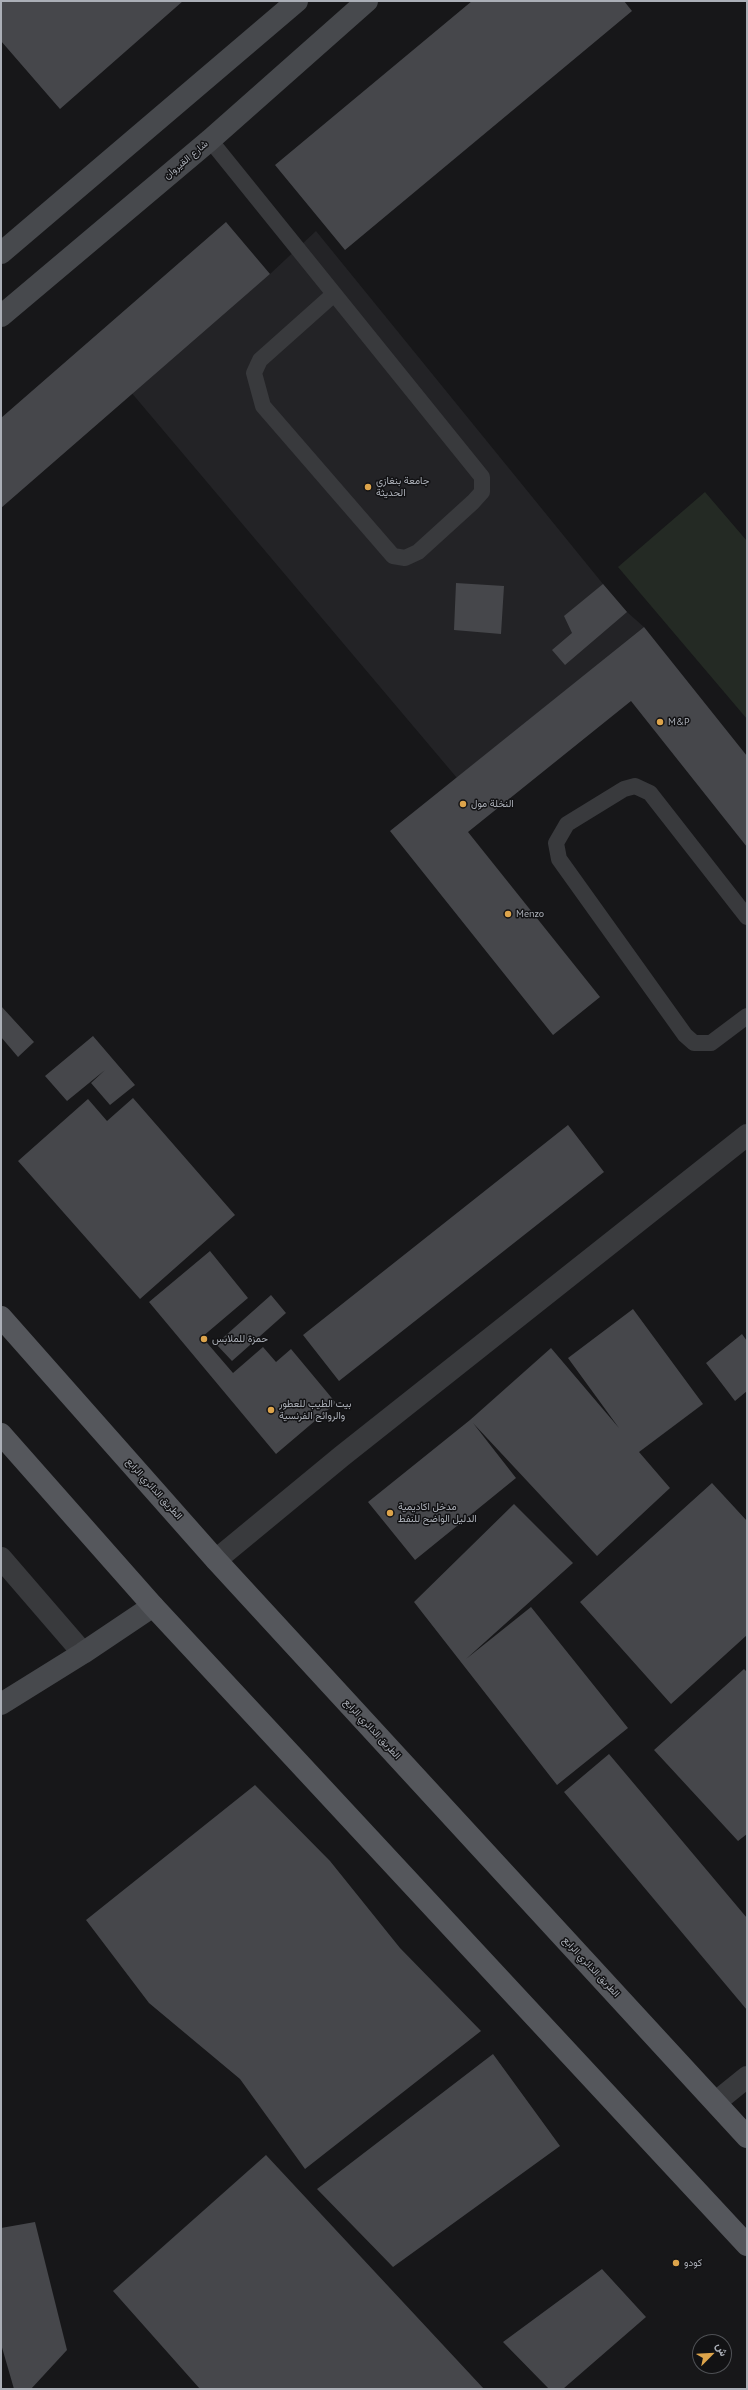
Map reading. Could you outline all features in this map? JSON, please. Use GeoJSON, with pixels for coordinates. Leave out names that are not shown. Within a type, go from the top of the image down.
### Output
{"type":"FeatureCollection","features":[{"type":"Feature","properties":{"kind":"main road"},"geometry":{"type":"LineString","coordinates":[[1,253],[297,1]]}},
{"type":"Feature","properties":{"kind":"main road","name":"شارع القيروان"},"geometry":{"type":"LineString","coordinates":[[1,316],[210,140],[367,1]]}},
{"type":"Feature","properties":{"kind":"main road","name":"الطريق الدائري الرابع"},"geometry":{"type":"LineString","coordinates":[[1,1317],[216,1560],[747,2137]]}},
{"type":"Feature","properties":{"kind":"main road"},"geometry":{"type":"LineString","coordinates":[[1,1434],[153,1606],[747,2245]]}},
{"type":"Feature","properties":{"kind":"main road"},"geometry":{"type":"LineString","coordinates":[[1,1704],[83,1653],[153,1606]]}},
{"type":"Feature","properties":{"kind":"street"},"geometry":{"type":"LineString","coordinates":[[216,1560],[342,1456],[747,1135]]}},
{"type":"Feature","properties":{"kind":"street"},"geometry":{"type":"LineString","coordinates":[[1,1558],[83,1653]]}},
{"type":"Feature","properties":{"kind":"street"},"geometry":{"type":"LineString","coordinates":[[716,2102],[747,2077]]}},
{"type":"Feature","properties":{"kind":"lane"},"geometry":{"type":"LineString","coordinates":[[210,140],[482,477],[482,492],[473,502],[418,552],[405,558],[393,556],[263,406],[254,373],[260,360],[334,294]]}},
{"type":"Feature","properties":{"kind":"lane"},"geometry":{"type":"LineString","coordinates":[[747,917],[650,794],[635,786],[624,789],[567,824],[556,843],[559,859],[685,1035],[694,1043],[711,1042],[747,1016]]}},
{"type":"Feature","properties":{"kind":"shaded area","name":"جامعة بنغازي الحديثة"},"geometry":{"type":"Polygon","coordinates":[[[316,231],[603,584],[627,612],[644,627],[457,778],[130,391],[270,274],[316,231]]]}},
{"type":"Feature","properties":{"kind":"shaded area"},"geometry":{"type":"Polygon","coordinates":[[[705,492],[747,541],[747,719],[618,567],[705,492]]]}},
{"type":"Feature","properties":{"kind":"building"},"geometry":{"type":"Polygon","coordinates":[[[1,1],[183,1],[60,109],[1,41],[1,1]]]}},
{"type":"Feature","properties":{"kind":"building"},"geometry":{"type":"Polygon","coordinates":[[[472,1],[624,1],[632,11],[345,250],[275,165],[472,1]]]}},
{"type":"Feature","properties":{"kind":"building"},"geometry":{"type":"Polygon","coordinates":[[[226,222],[270,274],[1,508],[1,418],[226,222]]]}},
{"type":"Feature","properties":{"kind":"building"},"geometry":{"type":"Polygon","coordinates":[[[456,583],[504,586],[501,634],[454,630],[456,583]]]}},
{"type":"Feature","properties":{"kind":"building"},"geometry":{"type":"Polygon","coordinates":[[[603,584],[627,612],[565,665],[552,650],[572,633],[564,616],[603,584]]]}},
{"type":"Feature","properties":{"kind":"building","name":"النخلة مول"},"geometry":{"type":"Polygon","coordinates":[[[644,627],[747,756],[747,847],[631,701],[468,832],[600,997],[553,1035],[390,831],[644,627]]]}},
{"type":"Feature","properties":{"kind":"building"},"geometry":{"type":"Polygon","coordinates":[[[1,1006],[34,1042],[18,1057],[1,1037],[1,1006]]]}},
{"type":"Feature","properties":{"kind":"building"},"geometry":{"type":"Polygon","coordinates":[[[93,1036],[135,1085],[110,1105],[91,1083],[105,1070],[67,1101],[45,1076],[93,1036]]]}},
{"type":"Feature","properties":{"kind":"building"},"geometry":{"type":"Polygon","coordinates":[[[133,1098],[235,1215],[140,1299],[18,1161],[88,1099],[107,1121],[133,1098]]]}},
{"type":"Feature","properties":{"kind":"building"},"geometry":{"type":"Polygon","coordinates":[[[568,1125],[604,1172],[339,1381],[303,1335],[568,1125]]]}},
{"type":"Feature","properties":{"kind":"building"},"geometry":{"type":"Polygon","coordinates":[[[210,1251],[248,1298],[202,1337],[233,1373],[263,1347],[276,1362],[291,1349],[336,1403],[276,1454],[149,1302],[210,1251]]]}},
{"type":"Feature","properties":{"kind":"building"},"geometry":{"type":"Polygon","coordinates":[[[271,1295],[286,1313],[232,1361],[216,1344],[271,1295]]]}},
{"type":"Feature","properties":{"kind":"building"},"geometry":{"type":"Polygon","coordinates":[[[633,1309],[703,1404],[639,1452],[670,1488],[597,1556],[473,1423],[516,1478],[415,1560],[368,1502],[470,1420],[551,1348],[619,1428],[568,1358],[633,1309]]]}},
{"type":"Feature","properties":{"kind":"building"},"geometry":{"type":"Polygon","coordinates":[[[742,1334],[747,1341],[747,1391],[735,1401],[706,1363],[742,1334]]]}},
{"type":"Feature","properties":{"kind":"building"},"geometry":{"type":"Polygon","coordinates":[[[712,1483],[747,1521],[747,1635],[671,1704],[580,1602],[712,1483]]]}},
{"type":"Feature","properties":{"kind":"building"},"geometry":{"type":"Polygon","coordinates":[[[514,1504],[573,1563],[466,1659],[531,1607],[628,1728],[557,1785],[414,1602],[514,1504]]]}},
{"type":"Feature","properties":{"kind":"building"},"geometry":{"type":"Polygon","coordinates":[[[744,1669],[747,1672],[747,1834],[738,1841],[654,1750],[744,1669]]]}},
{"type":"Feature","properties":{"kind":"building"},"geometry":{"type":"Polygon","coordinates":[[[609,1754],[747,1918],[747,2010],[564,1792],[609,1754]]]}},
{"type":"Feature","properties":{"kind":"building"},"geometry":{"type":"Polygon","coordinates":[[[255,1785],[330,1861],[400,1948],[481,2031],[305,2169],[240,2079],[149,2003],[86,1920],[255,1785]]]}},
{"type":"Feature","properties":{"kind":"building"},"geometry":{"type":"Polygon","coordinates":[[[493,2054],[560,2146],[393,2267],[317,2189],[493,2054]]]}},
{"type":"Feature","properties":{"kind":"building"},"geometry":{"type":"Polygon","coordinates":[[[266,2155],[484,2389],[200,2389],[113,2291],[266,2155]]]}},
{"type":"Feature","properties":{"kind":"building"},"geometry":{"type":"Polygon","coordinates":[[[35,2222],[67,2350],[31,2389],[14,2389],[1,2344],[1,2228],[35,2222]]]}},
{"type":"Feature","properties":{"kind":"building"},"geometry":{"type":"Polygon","coordinates":[[[602,2269],[646,2317],[563,2389],[549,2389],[503,2342],[602,2269]]]}},
{"type":"Feature","properties":{"kind":"place","name":"جامعة بنغازي الحديثة"},"geometry":{"type":"Point","coordinates":[368,487]}},
{"type":"Feature","properties":{"kind":"place","name":"M&P"},"geometry":{"type":"Point","coordinates":[660,722]}},
{"type":"Feature","properties":{"kind":"place","name":"النخلة مول"},"geometry":{"type":"Point","coordinates":[463,804]}},
{"type":"Feature","properties":{"kind":"place","name":"Menzo"},"geometry":{"type":"Point","coordinates":[508,914]}},
{"type":"Feature","properties":{"kind":"place","name":"حمزة للملابس"},"geometry":{"type":"Point","coordinates":[204,1339]}},
{"type":"Feature","properties":{"kind":"place","name":"بيت الطيب للعطور والروائح الفرنسية"},"geometry":{"type":"Point","coordinates":[271,1410]}},
{"type":"Feature","properties":{"kind":"place","name":"مدخل اكاديمية الدليل الواضح للنفط"},"geometry":{"type":"Point","coordinates":[390,1513]}},
{"type":"Feature","properties":{"kind":"place","name":"كودو"},"geometry":{"type":"Point","coordinates":[676,2263]}}]}
